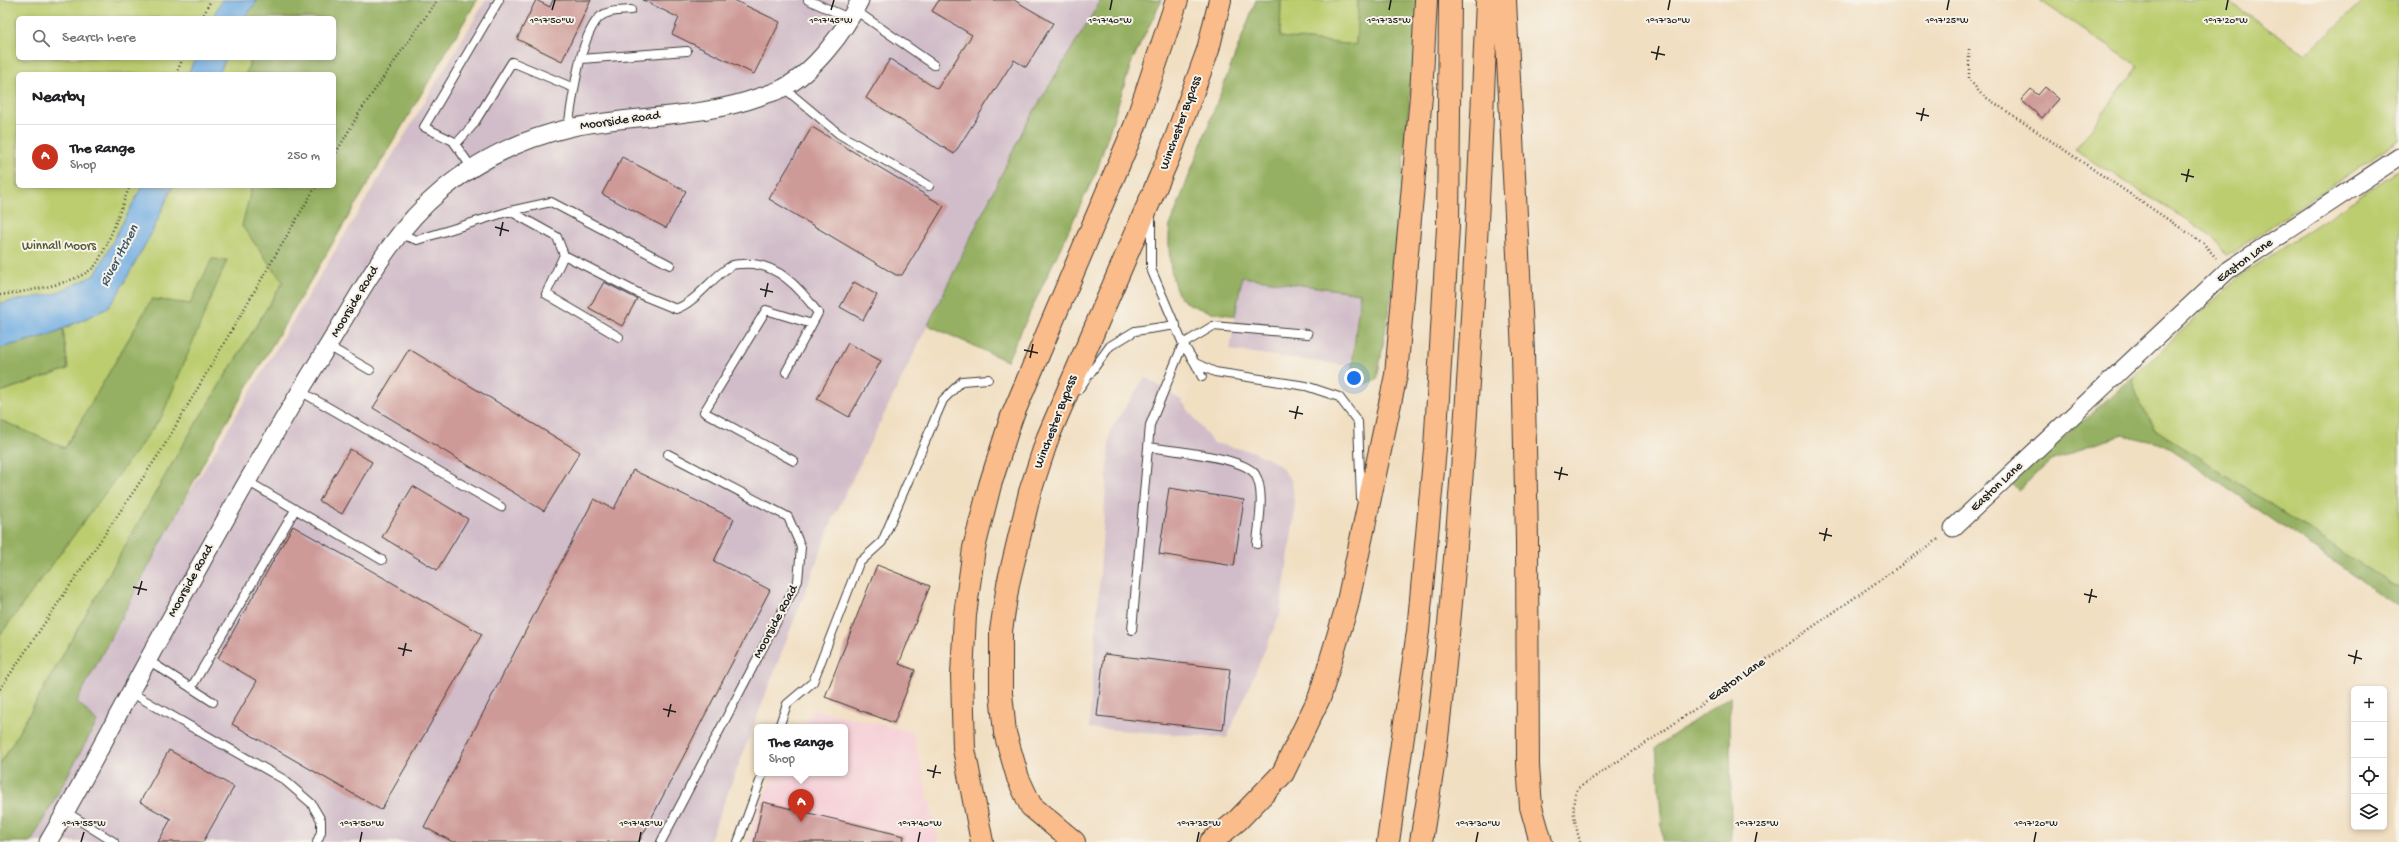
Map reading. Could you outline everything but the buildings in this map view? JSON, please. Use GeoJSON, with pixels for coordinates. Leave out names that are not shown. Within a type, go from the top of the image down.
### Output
{"type":"FeatureCollection","features":[{"type":"Feature","properties":{"kind":"highway"},"geometry":{"type":"LineString","coordinates":[[982,842],[964,749],[962,675],[965,615],[974,548],[990,485],[1011,419],[1135,126],[1168,31],[1177,0]]}},
{"type":"Feature","properties":{"kind":"highway","name":"Winchester Bypass"},"geometry":{"type":"LineString","coordinates":[[1074,842],[1031,806],[1018,778],[1005,734],[1001,693],[1001,631],[1008,584],[1030,492],[1048,437],[1153,198],[1208,50],[1220,0]]}},
{"type":"Feature","properties":{"kind":"highway"},"geometry":{"type":"LineString","coordinates":[[1211,842],[1238,820],[1283,774],[1320,696],[1347,606],[1363,538],[1396,375],[1420,104],[1426,0]]}},
{"type":"Feature","properties":{"kind":"highway"},"geometry":{"type":"LineString","coordinates":[[1388,842],[1418,631],[1435,449],[1448,227],[1450,0]]}},
{"type":"Feature","properties":{"kind":"highway"},"geometry":{"type":"LineString","coordinates":[[1420,842],[1439,722],[1462,485],[1476,258],[1487,0]]}},
{"type":"Feature","properties":{"kind":"highway"},"geometry":{"type":"LineString","coordinates":[[1505,0],[1522,352],[1527,540],[1528,765],[1531,807],[1541,842]]}},
{"type":"Feature","properties":{"kind":"street","name":"Moorside Road"},"geometry":{"type":"LineString","coordinates":[[48,842],[66,812],[130,692],[247,481],[300,391],[383,256],[399,234],[425,205],[472,168],[506,149],[568,128],[608,121],[707,110],[748,101],[784,88],[823,56],[855,10]]}},
{"type":"Feature","properties":{"kind":"street","name":"Easton Lane"},"geometry":{"type":"LineString","coordinates":[[1954,528],[2227,271],[2399,157]]}},
{"type":"Feature","properties":{"kind":"lane"},"geometry":{"type":"LineString","coordinates":[[472,168],[453,141],[424,127],[499,0]]}},
{"type":"Feature","properties":{"kind":"lane"},"geometry":{"type":"LineString","coordinates":[[808,0],[855,10],[934,65]]}},
{"type":"Feature","properties":{"kind":"lane"},"geometry":{"type":"LineString","coordinates":[[568,128],[574,88],[581,59],[592,27],[601,16],[616,11],[631,10]]}},
{"type":"Feature","properties":{"kind":"lane"},"geometry":{"type":"LineString","coordinates":[[581,59],[687,51]]}},
{"type":"Feature","properties":{"kind":"lane"},"geometry":{"type":"LineString","coordinates":[[456,144],[473,125],[512,62],[574,88]]}},
{"type":"Feature","properties":{"kind":"lane"},"geometry":{"type":"LineString","coordinates":[[784,88],[840,134],[928,186]]}},
{"type":"Feature","properties":{"kind":"lane"},"geometry":{"type":"LineString","coordinates":[[1153,198],[1149,238],[1151,269],[1183,344],[1202,377]]}},
{"type":"Feature","properties":{"kind":"lane"},"geometry":{"type":"LineString","coordinates":[[399,234],[417,240],[510,211],[551,202],[670,265]]}},
{"type":"Feature","properties":{"kind":"lane"},"geometry":{"type":"LineString","coordinates":[[510,211],[558,238],[564,254],[644,296],[676,309],[687,305],[705,286],[732,265],[751,263],[774,269],[805,296],[818,313],[786,372]]}},
{"type":"Feature","properties":{"kind":"lane"},"geometry":{"type":"LineString","coordinates":[[564,254],[546,294],[619,337]]}},
{"type":"Feature","properties":{"kind":"lane"},"geometry":{"type":"LineString","coordinates":[[794,461],[704,412],[766,310],[812,324]]}},
{"type":"Feature","properties":{"kind":"lane"},"geometry":{"type":"LineString","coordinates":[[1048,437],[1110,346],[1135,331],[1176,325]]}},
{"type":"Feature","properties":{"kind":"lane"},"geometry":{"type":"LineString","coordinates":[[1132,630],[1150,425],[1183,344],[1213,326],[1308,334]]}},
{"type":"Feature","properties":{"kind":"lane"},"geometry":{"type":"LineString","coordinates":[[328,346],[370,370]]}},
{"type":"Feature","properties":{"kind":"lane"},"geometry":{"type":"LineString","coordinates":[[1195,363],[1215,372],[1306,386],[1339,397],[1358,422],[1363,538]]}},
{"type":"Feature","properties":{"kind":"lane"},"geometry":{"type":"LineString","coordinates":[[780,724],[787,704],[813,682],[859,563],[882,542],[943,400],[962,381],[988,379]]}},
{"type":"Feature","properties":{"kind":"lane"},"geometry":{"type":"LineString","coordinates":[[300,391],[501,507]]}},
{"type":"Feature","properties":{"kind":"lane"},"geometry":{"type":"LineString","coordinates":[[1148,447],[1232,461],[1246,466],[1254,473],[1260,498],[1257,544]]}},
{"type":"Feature","properties":{"kind":"lane","name":"Moorside Road"},"geometry":{"type":"LineString","coordinates":[[661,842],[798,581],[801,547],[788,517],[668,454]]}},
{"type":"Feature","properties":{"kind":"lane"},"geometry":{"type":"LineString","coordinates":[[247,481],[382,560]]}},
{"type":"Feature","properties":{"kind":"lane"},"geometry":{"type":"LineString","coordinates":[[191,688],[295,510]]}},
{"type":"Feature","properties":{"kind":"lane"},"geometry":{"type":"LineString","coordinates":[[148,660],[213,702]]}},
{"type":"Feature","properties":{"kind":"lane"},"geometry":{"type":"LineString","coordinates":[[130,692],[284,779],[311,803],[321,820],[321,832],[317,842]]}},
{"type":"Feature","properties":{"kind":"lane"},"geometry":{"type":"LineString","coordinates":[[738,842],[762,776]]}},
{"type":"Feature","properties":{"kind":"lane"},"geometry":{"type":"LineString","coordinates":[[66,812],[114,842]]}},
{"type":"Feature","properties":{"kind":"path"},"geometry":{"type":"LineString","coordinates":[[203,16],[210,0]]}},
{"type":"Feature","properties":{"kind":"path"},"geometry":{"type":"LineString","coordinates":[[336,153],[361,110],[437,0]]}},
{"type":"Feature","properties":{"kind":"path"},"geometry":{"type":"LineString","coordinates":[[1969,49],[1969,79],[1981,94],[2203,243],[2227,271]]}},
{"type":"Feature","properties":{"kind":"path"},"geometry":{"type":"LineString","coordinates":[[177,72],[182,60]]}},
{"type":"Feature","properties":{"kind":"path"},"geometry":{"type":"LineString","coordinates":[[0,295],[34,291],[80,276],[97,264],[129,188]]}},
{"type":"Feature","properties":{"kind":"path"},"geometry":{"type":"LineString","coordinates":[[0,689],[161,451],[315,188]]}},
{"type":"Feature","properties":{"kind":"path","name":"Easton Lane"},"geometry":{"type":"LineString","coordinates":[[1580,842],[1574,815],[1575,793],[1578,788],[1652,739],[1954,528]]}},
{"type":"Feature","properties":{"kind":"shaded area"},"geometry":{"type":"Polygon","coordinates":[[[486,0],[1101,0],[1025,126],[833,519],[709,842],[0,842],[0,808],[486,0]]]}},
{"type":"Feature","properties":{"kind":"shaded area"},"geometry":{"type":"Polygon","coordinates":[[[1241,277],[1360,293],[1350,366],[1230,350],[1241,277]]]}},
{"type":"Feature","properties":{"kind":"shaded area"},"geometry":{"type":"Polygon","coordinates":[[[1145,377],[1181,400],[1213,443],[1255,452],[1278,464],[1292,481],[1295,511],[1280,615],[1227,738],[1089,728],[1110,431],[1145,377]]]}},
{"type":"Feature","properties":{"kind":"shaded area"},"geometry":{"type":"Polygon","coordinates":[[[813,709],[913,732],[939,842],[748,842],[760,802],[774,776],[848,776],[848,724],[805,724],[813,709]]]}},
{"type":"Feature","properties":{"kind":"green space","name":"Winnall Moors"},"geometry":{"type":"Polygon","coordinates":[[[0,0],[241,0],[230,16],[16,16],[16,60],[211,60],[206,72],[16,72],[16,188],[156,188],[101,294],[0,333],[0,0]]]}},
{"type":"Feature","properties":{"kind":"green space"},"geometry":{"type":"Polygon","coordinates":[[[258,0],[477,0],[213,445],[77,701],[97,722],[31,842],[0,842],[0,765],[181,448],[283,282],[242,226],[252,188],[336,188],[336,72],[247,72],[250,60],[336,60],[336,16],[246,16],[258,0]]]}},
{"type":"Feature","properties":{"kind":"green space"},"geometry":{"type":"Polygon","coordinates":[[[1101,0],[1162,0],[1132,61],[1097,170],[1007,361],[928,325],[1025,126],[1101,0]]]}},
{"type":"Feature","properties":{"kind":"green space"},"geometry":{"type":"Polygon","coordinates":[[[1256,0],[1281,0],[1280,37],[1356,45],[1358,0],[1419,0],[1392,291],[1377,380],[1364,384],[1350,382],[1360,293],[1242,277],[1235,316],[1208,311],[1189,304],[1179,295],[1172,277],[1169,254],[1170,226],[1256,0]]]}},
{"type":"Feature","properties":{"kind":"green space"},"geometry":{"type":"Polygon","coordinates":[[[1281,0],[1358,0],[1356,45],[1280,37],[1281,0]]]}},
{"type":"Feature","properties":{"kind":"green space"},"geometry":{"type":"Polygon","coordinates":[[[2039,0],[2227,0],[2306,55],[2363,0],[2399,0],[2399,140],[2227,256],[2212,236],[2075,150],[2138,66],[2039,0]]]}},
{"type":"Feature","properties":{"kind":"green space"},"geometry":{"type":"Polygon","coordinates":[[[225,60],[250,60],[247,72],[220,72],[225,60]]]}},
{"type":"Feature","properties":{"kind":"green space"},"geometry":{"type":"Polygon","coordinates":[[[2399,170],[2399,589],[2155,429],[2136,396],[2133,377],[2239,277],[2399,170]]]}},
{"type":"Feature","properties":{"kind":"green space"},"geometry":{"type":"Polygon","coordinates":[[[172,188],[252,188],[242,226],[283,282],[181,448],[0,765],[0,635],[162,416],[212,260],[190,304],[152,299],[65,448],[0,420],[0,392],[68,369],[63,329],[106,309],[151,234],[172,188]]]}},
{"type":"Feature","properties":{"kind":"green space"},"geometry":{"type":"Polygon","coordinates":[[[212,259],[227,260],[162,416],[0,635],[0,420],[65,448],[152,299],[190,304],[212,259]]]}},
{"type":"Feature","properties":{"kind":"green space"},"geometry":{"type":"Polygon","coordinates":[[[63,329],[68,369],[0,392],[0,348],[49,335],[63,329]]]}},
{"type":"Feature","properties":{"kind":"green space"},"geometry":{"type":"Polygon","coordinates":[[[2133,377],[2136,396],[2155,429],[2399,589],[2399,607],[2163,444],[2123,435],[2092,445],[2052,461],[2018,490],[2011,483],[2133,377]]]}},
{"type":"Feature","properties":{"kind":"green space"},"geometry":{"type":"Polygon","coordinates":[[[1730,696],[1731,842],[1663,842],[1656,747],[1730,696]]]}},
{"type":"Feature","properties":{"kind":"water"},"geometry":{"type":"Polygon","coordinates":[[[222,0],[258,0],[246,16],[213,16],[222,0]]]}},
{"type":"Feature","properties":{"kind":"water"},"geometry":{"type":"Polygon","coordinates":[[[194,60],[225,60],[220,72],[189,72],[194,60]]]}},
{"type":"Feature","properties":{"kind":"water","name":"River Itchen"},"geometry":{"type":"Polygon","coordinates":[[[141,188],[172,188],[151,234],[115,299],[106,309],[49,335],[0,348],[0,303],[54,294],[95,275],[141,188]]]}},
{"type":"Feature","properties":{"kind":"place","name":"The Range"},"geometry":{"type":"Point","coordinates":[801,822]}}]}
